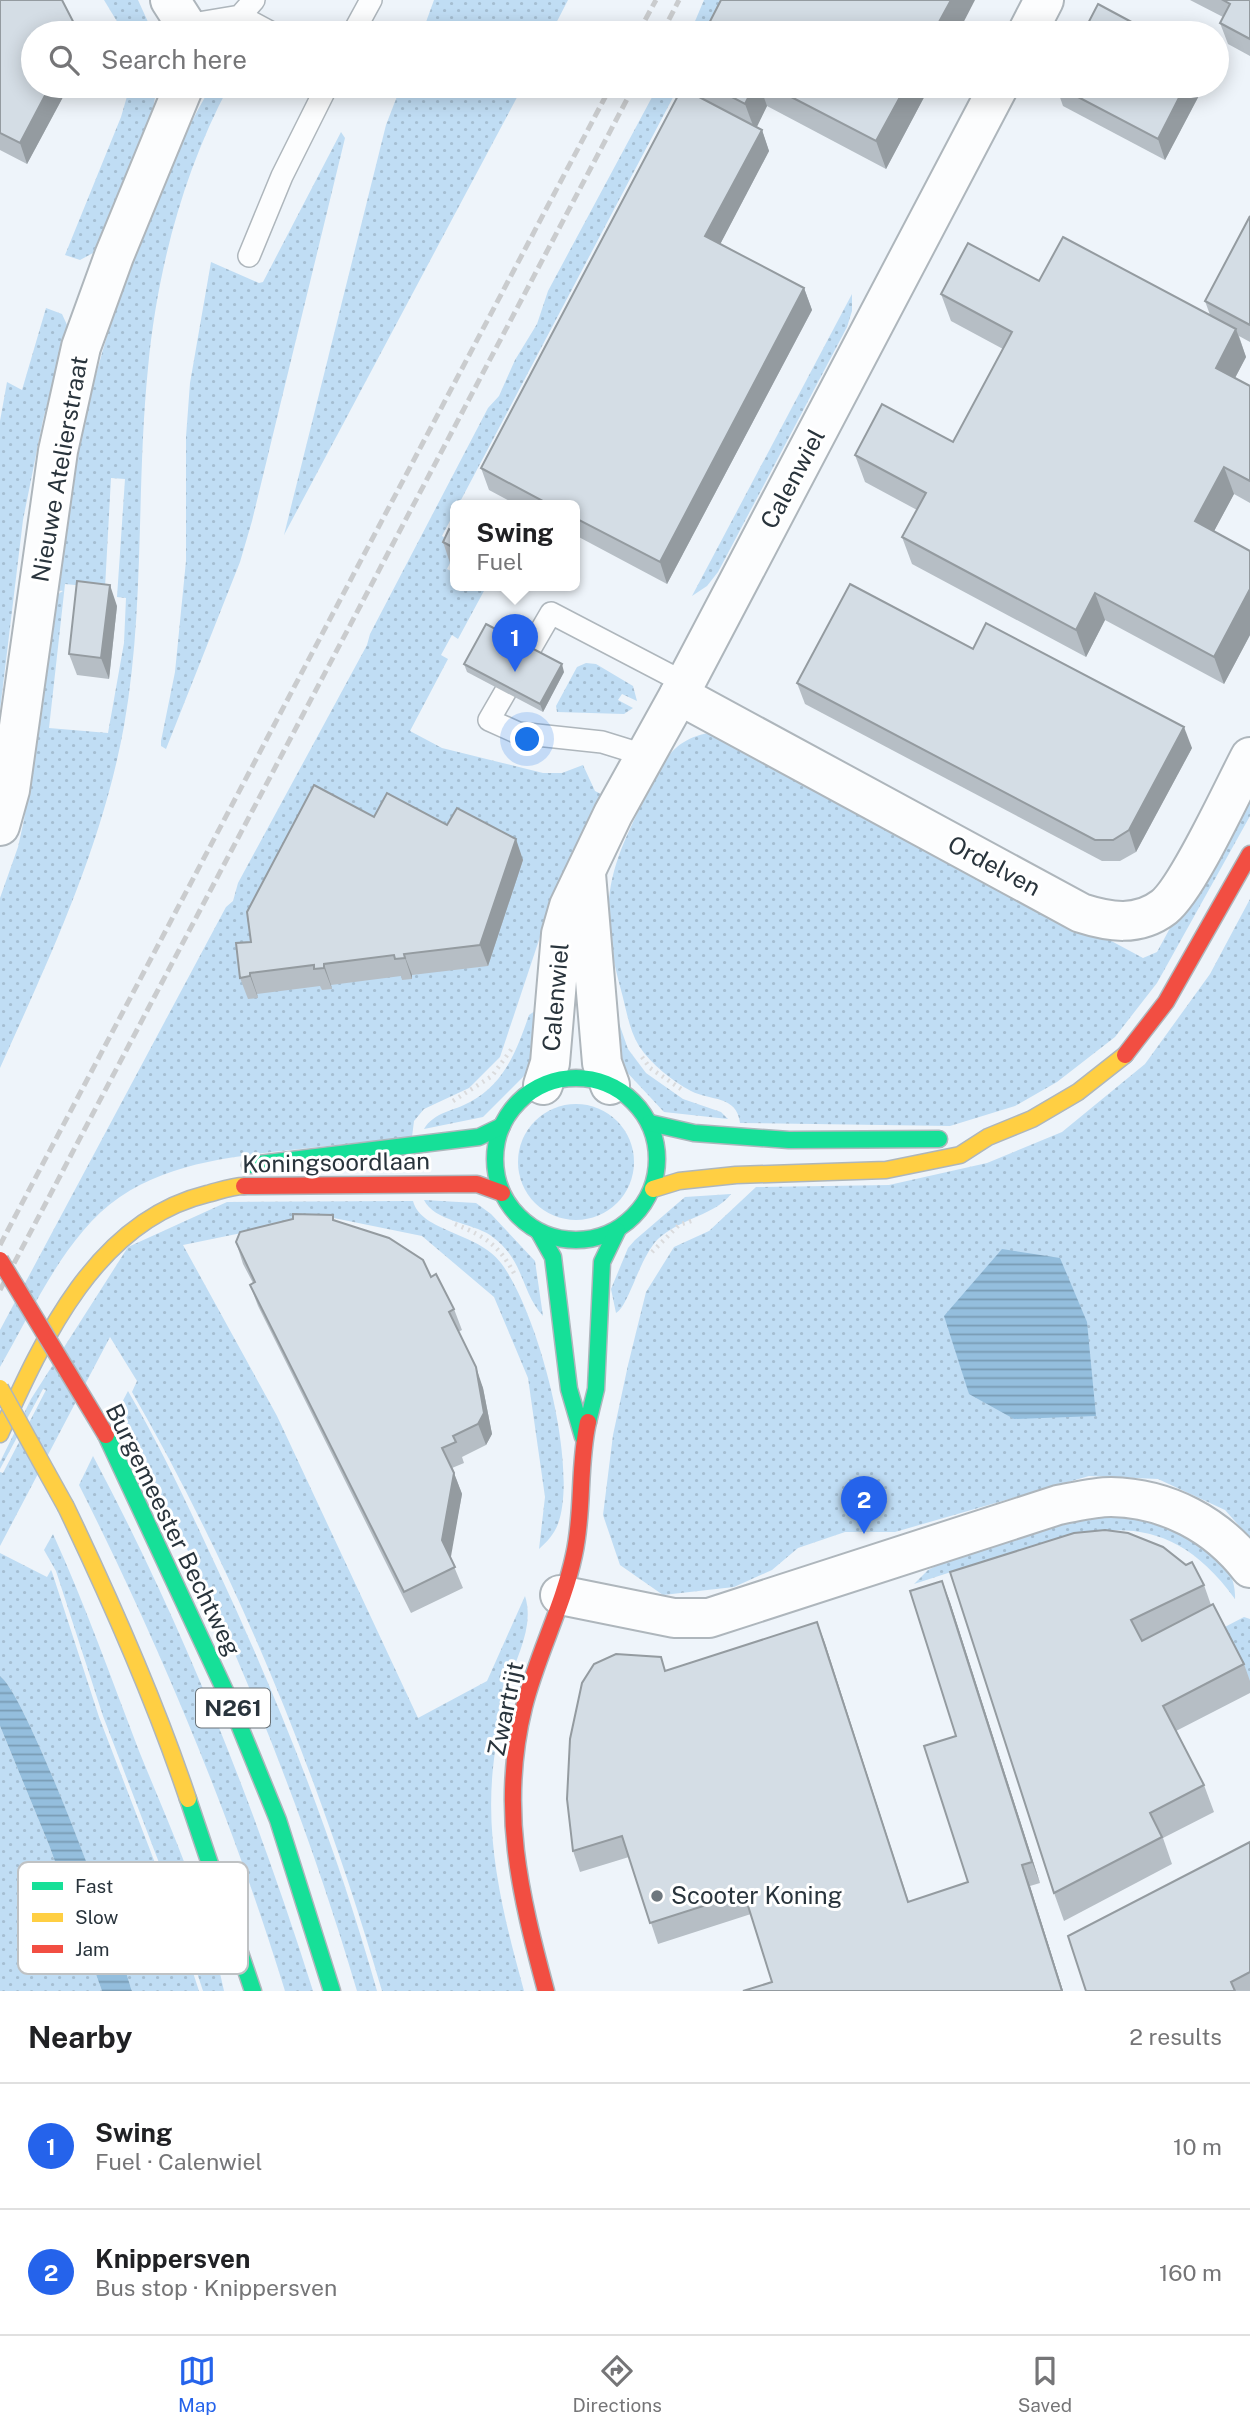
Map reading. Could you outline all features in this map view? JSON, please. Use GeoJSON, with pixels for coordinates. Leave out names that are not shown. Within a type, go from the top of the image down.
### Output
{"type":"FeatureCollection","features":[{"type":"Feature","properties":{"kind":"street"},"geometry":{"type":"LineString","coordinates":[[1033,21],[1044,0]]}},
{"type":"Feature","properties":{"kind":"street","name":"Nieuwe Atelierstraat"},"geometry":{"type":"LineString","coordinates":[[0,826],[10,790],[58,451],[81,347],[114,256],[179,98]]}},
{"type":"Feature","properties":{"kind":"street","name":"Calenwiel"},"geometry":{"type":"LineString","coordinates":[[543,1085],[550,1063],[561,934],[569,906],[644,755],[682,689],[993,98]]}},
{"type":"Feature","properties":{"kind":"street","name":"Ordelven"},"geometry":{"type":"LineString","coordinates":[[682,689],[1081,913],[1112,922],[1140,918],[1164,906],[1180,886],[1250,757]]}},
{"type":"Feature","properties":{"kind":"street"},"geometry":{"type":"LineString","coordinates":[[653,1189],[679,1181],[736,1175],[886,1170],[960,1155],[988,1137],[1055,1106],[1122,1059],[1167,1002],[1250,854]]}},
{"type":"Feature","properties":{"kind":"street","name":"Calenwiel"},"geometry":{"type":"LineString","coordinates":[[586,872],[602,1063],[610,1085]]}},
{"type":"Feature","properties":{"kind":"street"},"geometry":{"type":"LineString","coordinates":[[565,1079],[588,1079],[610,1085],[633,1101],[650,1123],[657,1145],[658,1167],[653,1189],[644,1206],[617,1231],[591,1240],[564,1240],[539,1232],[524,1222],[502,1193],[496,1171],[496,1148],[502,1126],[512,1109],[543,1085],[565,1079]]}},
{"type":"Feature","properties":{"kind":"street"},"geometry":{"type":"LineString","coordinates":[[650,1123],[675,1132],[793,1140],[874,1143],[988,1137]]}},
{"type":"Feature","properties":{"kind":"street","name":"Koningsoordlaan"},"geometry":{"type":"LineString","coordinates":[[237,1167],[479,1137],[502,1126]]}},
{"type":"Feature","properties":{"kind":"street","name":"Koningsoordlaan"},"geometry":{"type":"LineString","coordinates":[[0,1434],[33,1361],[92,1269],[135,1226],[189,1198],[238,1186],[477,1184],[502,1193]]}},
{"type":"Feature","properties":{"kind":"street","name":"Zwartrijt"},"geometry":{"type":"LineString","coordinates":[[546,1991],[520,1892],[513,1830],[514,1790],[524,1707],[573,1557],[581,1518],[584,1440],[596,1389],[602,1262],[617,1231]]}},
{"type":"Feature","properties":{"kind":"street","name":"Zwartrijt"},"geometry":{"type":"LineString","coordinates":[[539,1232],[553,1257],[569,1390],[584,1440]]}},
{"type":"Feature","properties":{"kind":"street","name":"Burgemeester Bechtweg"},"geometry":{"type":"LineString","coordinates":[[0,1260],[106,1435],[222,1684],[278,1820],[332,1991]]}},
{"type":"Feature","properties":{"kind":"street"},"geometry":{"type":"LineString","coordinates":[[26,1337],[46,1303]]}},
{"type":"Feature","properties":{"kind":"street"},"geometry":{"type":"LineString","coordinates":[[0,1389],[9,1369]]}},
{"type":"Feature","properties":{"kind":"street","name":"N261"},"geometry":{"type":"LineString","coordinates":[[0,1389],[66,1507],[117,1613],[160,1716],[209,1862]]}},
{"type":"Feature","properties":{"kind":"street"},"geometry":{"type":"LineString","coordinates":[[560,1595],[674,1618],[709,1618],[1058,1505],[1111,1497],[1160,1504],[1200,1521],[1232,1545],[1250,1568]]}},
{"type":"Feature","properties":{"kind":"street","name":"N261"},"geometry":{"type":"LineString","coordinates":[[247,1974],[253,1991]]}},
{"type":"Feature","properties":{"kind":"lane"},"geometry":{"type":"LineString","coordinates":[[360,21],[371,0]]}},
{"type":"Feature","properties":{"kind":"lane"},"geometry":{"type":"LineString","coordinates":[[181,19],[247,8],[260,21]]}},
{"type":"Feature","properties":{"kind":"lane"},"geometry":{"type":"LineString","coordinates":[[249,256],[282,176],[321,98]]}},
{"type":"Feature","properties":{"kind":"lane"},"geometry":{"type":"LineString","coordinates":[[644,755],[602,742],[518,733],[489,720],[551,613],[682,689]]}},
{"type":"Feature","properties":{"kind":"shaded area"},"geometry":{"type":"Polygon","coordinates":[[[104,0],[138,0],[148,21],[117,21],[104,0]]]}},
{"type":"Feature","properties":{"kind":"shaded area"},"geometry":{"type":"Polygon","coordinates":[[[434,0],[568,0],[557,21],[426,21],[434,0]]]}},
{"type":"Feature","properties":{"kind":"shaded area"},"geometry":{"type":"Polygon","coordinates":[[[704,0],[724,0],[713,21],[695,21],[704,0]]]}},
{"type":"Feature","properties":{"kind":"shaded area"},"geometry":{"type":"Polygon","coordinates":[[[127,98],[155,98],[153,109],[93,253],[80,260],[65,255],[127,98]]]}},
{"type":"Feature","properties":{"kind":"shaded area"},"geometry":{"type":"Polygon","coordinates":[[[204,98],[223,98],[198,153],[175,223],[165,259],[152,332],[144,413],[135,637],[124,726],[102,815],[88,858],[55,943],[0,1068],[0,898],[18,847],[24,820],[51,599],[63,591],[52,589],[70,484],[94,381],[125,280],[187,132],[204,98]],[[111,478],[105,588],[65,584],[49,728],[108,733],[124,643],[126,598],[117,597],[125,479],[111,478]]]}},
{"type":"Feature","properties":{"kind":"shaded area"},"geometry":{"type":"Polygon","coordinates":[[[396,98],[517,98],[284,535],[386,125],[396,98]]]}},
{"type":"Feature","properties":{"kind":"shaded area"},"geometry":{"type":"Polygon","coordinates":[[[652,98],[673,98],[461,500],[450,500],[450,521],[442,536],[450,541],[450,563],[447,569],[450,570],[450,591],[484,591],[458,639],[452,635],[441,655],[448,659],[410,731],[442,748],[543,773],[562,773],[583,765],[595,791],[601,794],[557,886],[500,1057],[469,1088],[424,1109],[414,1121],[412,1137],[233,1157],[178,1170],[127,1193],[104,1210],[71,1246],[0,1367],[0,1330],[226,907],[233,901],[238,883],[367,645],[370,634],[488,408],[499,396],[515,360],[537,324],[548,291],[652,98]]]}},
{"type":"Feature","properties":{"kind":"shaded area"},"geometry":{"type":"Polygon","coordinates":[[[341,132],[345,138],[252,521],[240,562],[166,749],[161,746],[161,741],[175,672],[186,561],[186,437],[190,383],[211,262],[259,283],[263,282],[341,132]]]}},
{"type":"Feature","properties":{"kind":"shaded area"},"geometry":{"type":"Polygon","coordinates":[[[852,294],[852,311],[847,327],[718,572],[707,586],[692,596],[852,294]]]}},
{"type":"Feature","properties":{"kind":"shaded area"},"geometry":{"type":"Polygon","coordinates":[[[46,308],[62,314],[68,327],[43,420],[23,520],[0,710],[0,421],[7,382],[22,390],[46,308]]]}},
{"type":"Feature","properties":{"kind":"shaded area"},"geometry":{"type":"Polygon","coordinates":[[[586,663],[596,664],[633,686],[637,701],[622,694],[618,700],[633,708],[624,714],[557,712],[556,706],[577,667],[586,663]]]}},
{"type":"Feature","properties":{"kind":"shaded area"},"geometry":{"type":"Polygon","coordinates":[[[709,733],[730,736],[1143,958],[1157,952],[1250,781],[1250,816],[1157,983],[1115,1037],[1057,1082],[1015,1106],[950,1126],[740,1123],[738,1114],[728,1103],[691,1091],[656,1066],[639,1046],[628,1019],[609,933],[610,888],[634,819],[671,753],[686,741],[709,733]]]}},
{"type":"Feature","properties":{"kind":"shaded area"},"geometry":{"type":"Polygon","coordinates":[[[1250,899],[1250,1538],[1225,1510],[1158,1479],[1089,1476],[895,1532],[845,1532],[798,1548],[772,1570],[734,1587],[663,1595],[620,1565],[603,1515],[613,1435],[646,1292],[674,1247],[709,1231],[756,1187],[889,1185],[987,1163],[1062,1132],[1145,1064],[1210,974],[1250,899]]]}},
{"type":"Feature","properties":{"kind":"shaded area"},"geometry":{"type":"Polygon","coordinates":[[[609,1007],[615,1012],[628,1049],[646,1073],[683,1099],[721,1112],[728,1119],[664,1112],[623,1068],[609,1007]]]}},
{"type":"Feature","properties":{"kind":"shaded area"},"geometry":{"type":"Polygon","coordinates":[[[535,1011],[531,1069],[483,1117],[424,1129],[433,1119],[470,1102],[492,1085],[508,1064],[529,1015],[535,1011]]]}},
{"type":"Feature","properties":{"kind":"shaded area"},"geometry":{"type":"Polygon","coordinates":[[[576,1104],[598,1109],[617,1121],[629,1140],[634,1162],[629,1184],[617,1203],[598,1215],[576,1220],[554,1215],[535,1203],[523,1184],[518,1162],[523,1140],[535,1121],[554,1109],[576,1104]]]}},
{"type":"Feature","properties":{"kind":"shaded area"},"geometry":{"type":"Polygon","coordinates":[[[731,1194],[717,1207],[676,1226],[658,1239],[645,1258],[621,1309],[616,1313],[611,1289],[628,1248],[635,1240],[685,1197],[731,1194]]]}},
{"type":"Feature","properties":{"kind":"shaded area"},"geometry":{"type":"Polygon","coordinates":[[[424,1200],[476,1203],[491,1214],[535,1261],[543,1316],[510,1254],[501,1244],[482,1231],[436,1213],[424,1200]]]}},
{"type":"Feature","properties":{"kind":"shaded area"},"geometry":{"type":"Polygon","coordinates":[[[413,1201],[418,1211],[427,1219],[479,1245],[501,1263],[528,1316],[551,1390],[563,1466],[563,1498],[558,1524],[550,1538],[539,1549],[545,1497],[528,1378],[494,1297],[422,1236],[324,1216],[183,1245],[277,1416],[418,1718],[487,1681],[525,1596],[528,1620],[502,1709],[491,1797],[498,1881],[524,1991],[382,1991],[333,1836],[275,1684],[208,1535],[132,1392],[137,1381],[110,1337],[0,1546],[0,1472],[3,1473],[46,1390],[43,1389],[0,1469],[0,1462],[31,1399],[128,1247],[227,1202],[413,1201]]]}},
{"type":"Feature","properties":{"kind":"shaded area"},"geometry":{"type":"Polygon","coordinates":[[[1002,1249],[1060,1258],[1087,1322],[1096,1416],[1014,1419],[969,1394],[944,1316],[1002,1249]]]}},
{"type":"Feature","properties":{"kind":"shaded area"},"geometry":{"type":"Polygon","coordinates":[[[128,1391],[195,1521],[284,1722],[344,1882],[377,1991],[357,1991],[309,1842],[252,1695],[188,1552],[117,1412],[128,1391]]]}},
{"type":"Feature","properties":{"kind":"shaded area"},"geometry":{"type":"Polygon","coordinates":[[[93,1456],[158,1586],[215,1719],[267,1854],[313,1991],[285,1991],[248,1879],[248,1862],[242,1862],[166,1671],[79,1485],[93,1456]]]}},
{"type":"Feature","properties":{"kind":"shaded area"},"geometry":{"type":"Polygon","coordinates":[[[1112,1516],[1150,1522],[1171,1529],[1209,1549],[1223,1563],[1232,1579],[1235,1599],[1211,1571],[1187,1551],[1162,1538],[1136,1532],[1080,1534],[1049,1541],[914,1584],[928,1570],[944,1562],[1059,1524],[1112,1516]]]}},
{"type":"Feature","properties":{"kind":"shaded area"},"geometry":{"type":"Polygon","coordinates":[[[53,1534],[184,1862],[159,1862],[103,1716],[56,1571],[44,1550],[53,1534]]]}},
{"type":"Feature","properties":{"kind":"shaded area"},"geometry":{"type":"Polygon","coordinates":[[[0,1553],[47,1577],[51,1570],[99,1717],[155,1862],[87,1862],[31,1728],[0,1676],[0,1553]]]}},
{"type":"Feature","properties":{"kind":"shaded area"},"geometry":{"type":"Polygon","coordinates":[[[1244,1617],[1250,1619],[1250,1684],[1221,1629],[1244,1617]]]}},
{"type":"Feature","properties":{"kind":"shaded area"},"geometry":{"type":"Polygon","coordinates":[[[0,1676],[13,1693],[31,1727],[87,1862],[55,1862],[0,1726],[0,1676]]]}},
{"type":"Feature","properties":{"kind":"shaded area"},"geometry":{"type":"Polygon","coordinates":[[[0,1726],[55,1862],[18,1862],[18,1974],[96,1974],[102,1991],[0,1991],[0,1726]]]}},
{"type":"Feature","properties":{"kind":"shaded area"},"geometry":{"type":"Polygon","coordinates":[[[96,1974],[126,1974],[132,1991],[102,1991],[96,1974]]]}},
{"type":"Feature","properties":{"kind":"shaded area"},"geometry":{"type":"Polygon","coordinates":[[[126,1974],[193,1974],[199,1991],[132,1991],[126,1974]]]}},
{"type":"Feature","properties":{"kind":"shaded area"},"geometry":{"type":"Polygon","coordinates":[[[197,1974],[220,1974],[224,1991],[203,1991],[197,1974]]]}},
{"type":"Feature","properties":{"kind":"building"},"geometry":{"type":"Polygon","coordinates":[[[0,0],[62,0],[73,21],[21,21],[21,98],[44,98],[20,143],[0,133],[0,0]]]}},
{"type":"Feature","properties":{"kind":"building"},"geometry":{"type":"Polygon","coordinates":[[[721,0],[951,0],[940,21],[710,21],[721,0]]]}},
{"type":"Feature","properties":{"kind":"building"},"geometry":{"type":"Polygon","coordinates":[[[1223,0],[1250,0],[1250,39],[1229,28],[1229,21],[1221,21],[1230,4],[1223,0]]]}},
{"type":"Feature","properties":{"kind":"building"},"geometry":{"type":"Polygon","coordinates":[[[1098,4],[1130,21],[1089,21],[1098,4]]]}},
{"type":"Feature","properties":{"kind":"building"},"geometry":{"type":"Polygon","coordinates":[[[677,98],[701,98],[762,130],[705,236],[804,288],[660,562],[580,521],[580,500],[541,500],[481,468],[677,98]]]}},
{"type":"Feature","properties":{"kind":"building"},"geometry":{"type":"Polygon","coordinates":[[[734,98],[748,98],[745,104],[734,98]]]}},
{"type":"Feature","properties":{"kind":"building"},"geometry":{"type":"Polygon","coordinates":[[[793,98],[899,98],[876,141],[793,98]]]}},
{"type":"Feature","properties":{"kind":"building"},"geometry":{"type":"Polygon","coordinates":[[[1080,98],[1179,98],[1158,139],[1080,98]]]}},
{"type":"Feature","properties":{"kind":"building"},"geometry":{"type":"Polygon","coordinates":[[[1250,216],[1250,325],[1205,301],[1250,216]]]}},
{"type":"Feature","properties":{"kind":"building"},"geometry":{"type":"Polygon","coordinates":[[[1063,237],[1236,329],[1216,368],[1250,386],[1250,481],[1224,467],[1195,521],[1250,551],[1250,589],[1214,657],[1095,593],[1076,630],[902,537],[926,493],[855,455],[882,404],[953,442],[1012,332],[941,294],[968,243],[1039,281],[1063,237]]]}},
{"type":"Feature","properties":{"kind":"building"},"geometry":{"type":"Polygon","coordinates":[[[449,529],[450,546],[443,542],[449,529]]]}},
{"type":"Feature","properties":{"kind":"building"},"geometry":{"type":"Polygon","coordinates":[[[77,581],[110,585],[101,658],[69,654],[77,581]]]}},
{"type":"Feature","properties":{"kind":"building"},"geometry":{"type":"Polygon","coordinates":[[[850,584],[973,649],[986,623],[1184,727],[1129,830],[1113,840],[1095,840],[797,683],[850,584]]]}},
{"type":"Feature","properties":{"kind":"building"},"geometry":{"type":"Polygon","coordinates":[[[486,624],[562,664],[540,704],[464,664],[486,624]]]}},
{"type":"Feature","properties":{"kind":"building"},"geometry":{"type":"Polygon","coordinates":[[[314,785],[374,817],[387,793],[447,825],[457,808],[516,839],[480,945],[404,954],[405,958],[395,959],[394,955],[324,964],[324,968],[314,969],[314,965],[250,973],[250,976],[240,978],[236,943],[251,942],[247,912],[314,785]]]}},
{"type":"Feature","properties":{"kind":"building"},"geometry":{"type":"Polygon","coordinates":[[[293,1214],[333,1215],[333,1220],[389,1238],[423,1260],[431,1277],[436,1274],[454,1309],[449,1312],[476,1367],[484,1413],[478,1424],[453,1436],[456,1442],[442,1448],[454,1473],[442,1540],[455,1567],[404,1592],[250,1285],[255,1282],[236,1242],[240,1232],[293,1219],[293,1214]]]}},
{"type":"Feature","properties":{"kind":"building"},"geometry":{"type":"Polygon","coordinates":[[[1105,1530],[1128,1533],[1163,1547],[1186,1565],[1192,1562],[1204,1585],[1131,1620],[1142,1641],[1213,1604],[1244,1664],[1163,1706],[1204,1785],[1150,1813],[1162,1837],[1054,1893],[950,1572],[1074,1533],[1105,1530]]]}},
{"type":"Feature","properties":{"kind":"building"},"geometry":{"type":"Polygon","coordinates":[[[942,1581],[1032,1862],[1022,1865],[1062,1991],[743,1991],[772,1982],[744,1893],[650,1923],[622,1836],[573,1851],[567,1799],[570,1739],[582,1683],[594,1664],[616,1654],[661,1657],[665,1671],[817,1622],[908,1902],[968,1882],[924,1746],[956,1736],[910,1591],[942,1581]]]}},
{"type":"Feature","properties":{"kind":"building"},"geometry":{"type":"Polygon","coordinates":[[[1250,1842],[1250,1972],[1231,1982],[1235,1991],[1086,1991],[1068,1936],[1250,1842]]]}},
{"type":"Feature","properties":{"kind":"railway"},"geometry":{"type":"LineString","coordinates":[[645,21],[656,0]]}},
{"type":"Feature","properties":{"kind":"railway"},"geometry":{"type":"LineString","coordinates":[[668,21],[679,0]]}},
{"type":"Feature","properties":{"kind":"railway"},"geometry":{"type":"LineString","coordinates":[[0,1245],[605,98]]}},
{"type":"Feature","properties":{"kind":"railway"},"geometry":{"type":"LineString","coordinates":[[0,1290],[628,98]]}},
{"type":"Feature","properties":{"kind":"traffic: fast"},"geometry":{"type":"LineString","coordinates":[[576,1078],[607,1084],[621,1091],[633,1102],[644,1114],[651,1128],[657,1159],[651,1190],[644,1204],[633,1216],[621,1227],[607,1234],[576,1240],[545,1234],[531,1227],[519,1216],[508,1204],[501,1190],[495,1159],[501,1128],[508,1114],[519,1102],[531,1091],[545,1084],[576,1078]]}},
{"type":"Feature","properties":{"kind":"traffic: fast"},"geometry":{"type":"LineString","coordinates":[[650,1123],[694,1133],[789,1140],[939,1139]]}},
{"type":"Feature","properties":{"kind":"traffic: fast"},"geometry":{"type":"LineString","coordinates":[[250,1165],[479,1137],[502,1126]]}},
{"type":"Feature","properties":{"kind":"traffic: fast"},"geometry":{"type":"LineString","coordinates":[[588,1422],[596,1389],[602,1262],[617,1231]]}},
{"type":"Feature","properties":{"kind":"traffic: fast"},"geometry":{"type":"LineString","coordinates":[[539,1232],[553,1257],[569,1389],[583,1437]]}},
{"type":"Feature","properties":{"kind":"traffic: fast"},"geometry":{"type":"LineString","coordinates":[[106,1435],[227,1695],[278,1820],[332,1991]]}},
{"type":"Feature","properties":{"kind":"traffic: fast"},"geometry":{"type":"LineString","coordinates":[[188,1799],[209,1862]]}},
{"type":"Feature","properties":{"kind":"traffic: fast"},"geometry":{"type":"LineString","coordinates":[[247,1974],[253,1991]]}},
{"type":"Feature","properties":{"kind":"traffic: slow"},"geometry":{"type":"LineString","coordinates":[[653,1189],[679,1181],[736,1175],[886,1170],[960,1155],[988,1137],[1032,1119],[1078,1092],[1125,1055]]}},
{"type":"Feature","properties":{"kind":"traffic: slow"},"geometry":{"type":"LineString","coordinates":[[0,1434],[55,1323],[78,1288],[104,1257],[134,1230],[168,1208],[207,1194],[244,1186]]}},
{"type":"Feature","properties":{"kind":"traffic: slow"},"geometry":{"type":"LineString","coordinates":[[0,1388],[66,1507]]}},
{"type":"Feature","properties":{"kind":"traffic: slow"},"geometry":{"type":"LineString","coordinates":[[66,1507],[132,1651],[188,1799]]}},
{"type":"Feature","properties":{"kind":"traffic: jam"},"geometry":{"type":"LineString","coordinates":[[1125,1055],[1166,1002],[1250,854]]}},
{"type":"Feature","properties":{"kind":"traffic: jam"},"geometry":{"type":"LineString","coordinates":[[244,1186],[477,1184],[502,1193]]}},
{"type":"Feature","properties":{"kind":"traffic: jam"},"geometry":{"type":"LineString","coordinates":[[0,1260],[106,1435]]}},
{"type":"Feature","properties":{"kind":"traffic: jam"},"geometry":{"type":"LineString","coordinates":[[546,1991],[521,1885],[513,1816],[513,1780],[524,1707],[574,1555],[588,1422]]}},
{"type":"Feature","properties":{"kind":"place","name":"Swing"},"geometry":{"type":"Point","coordinates":[515,672]}},
{"type":"Feature","properties":{"kind":"place","name":"Knippersven"},"geometry":{"type":"Point","coordinates":[864,1534]}},
{"type":"Feature","properties":{"kind":"place","name":"Scooter Koning"},"geometry":{"type":"Point","coordinates":[657,1896]}}]}
